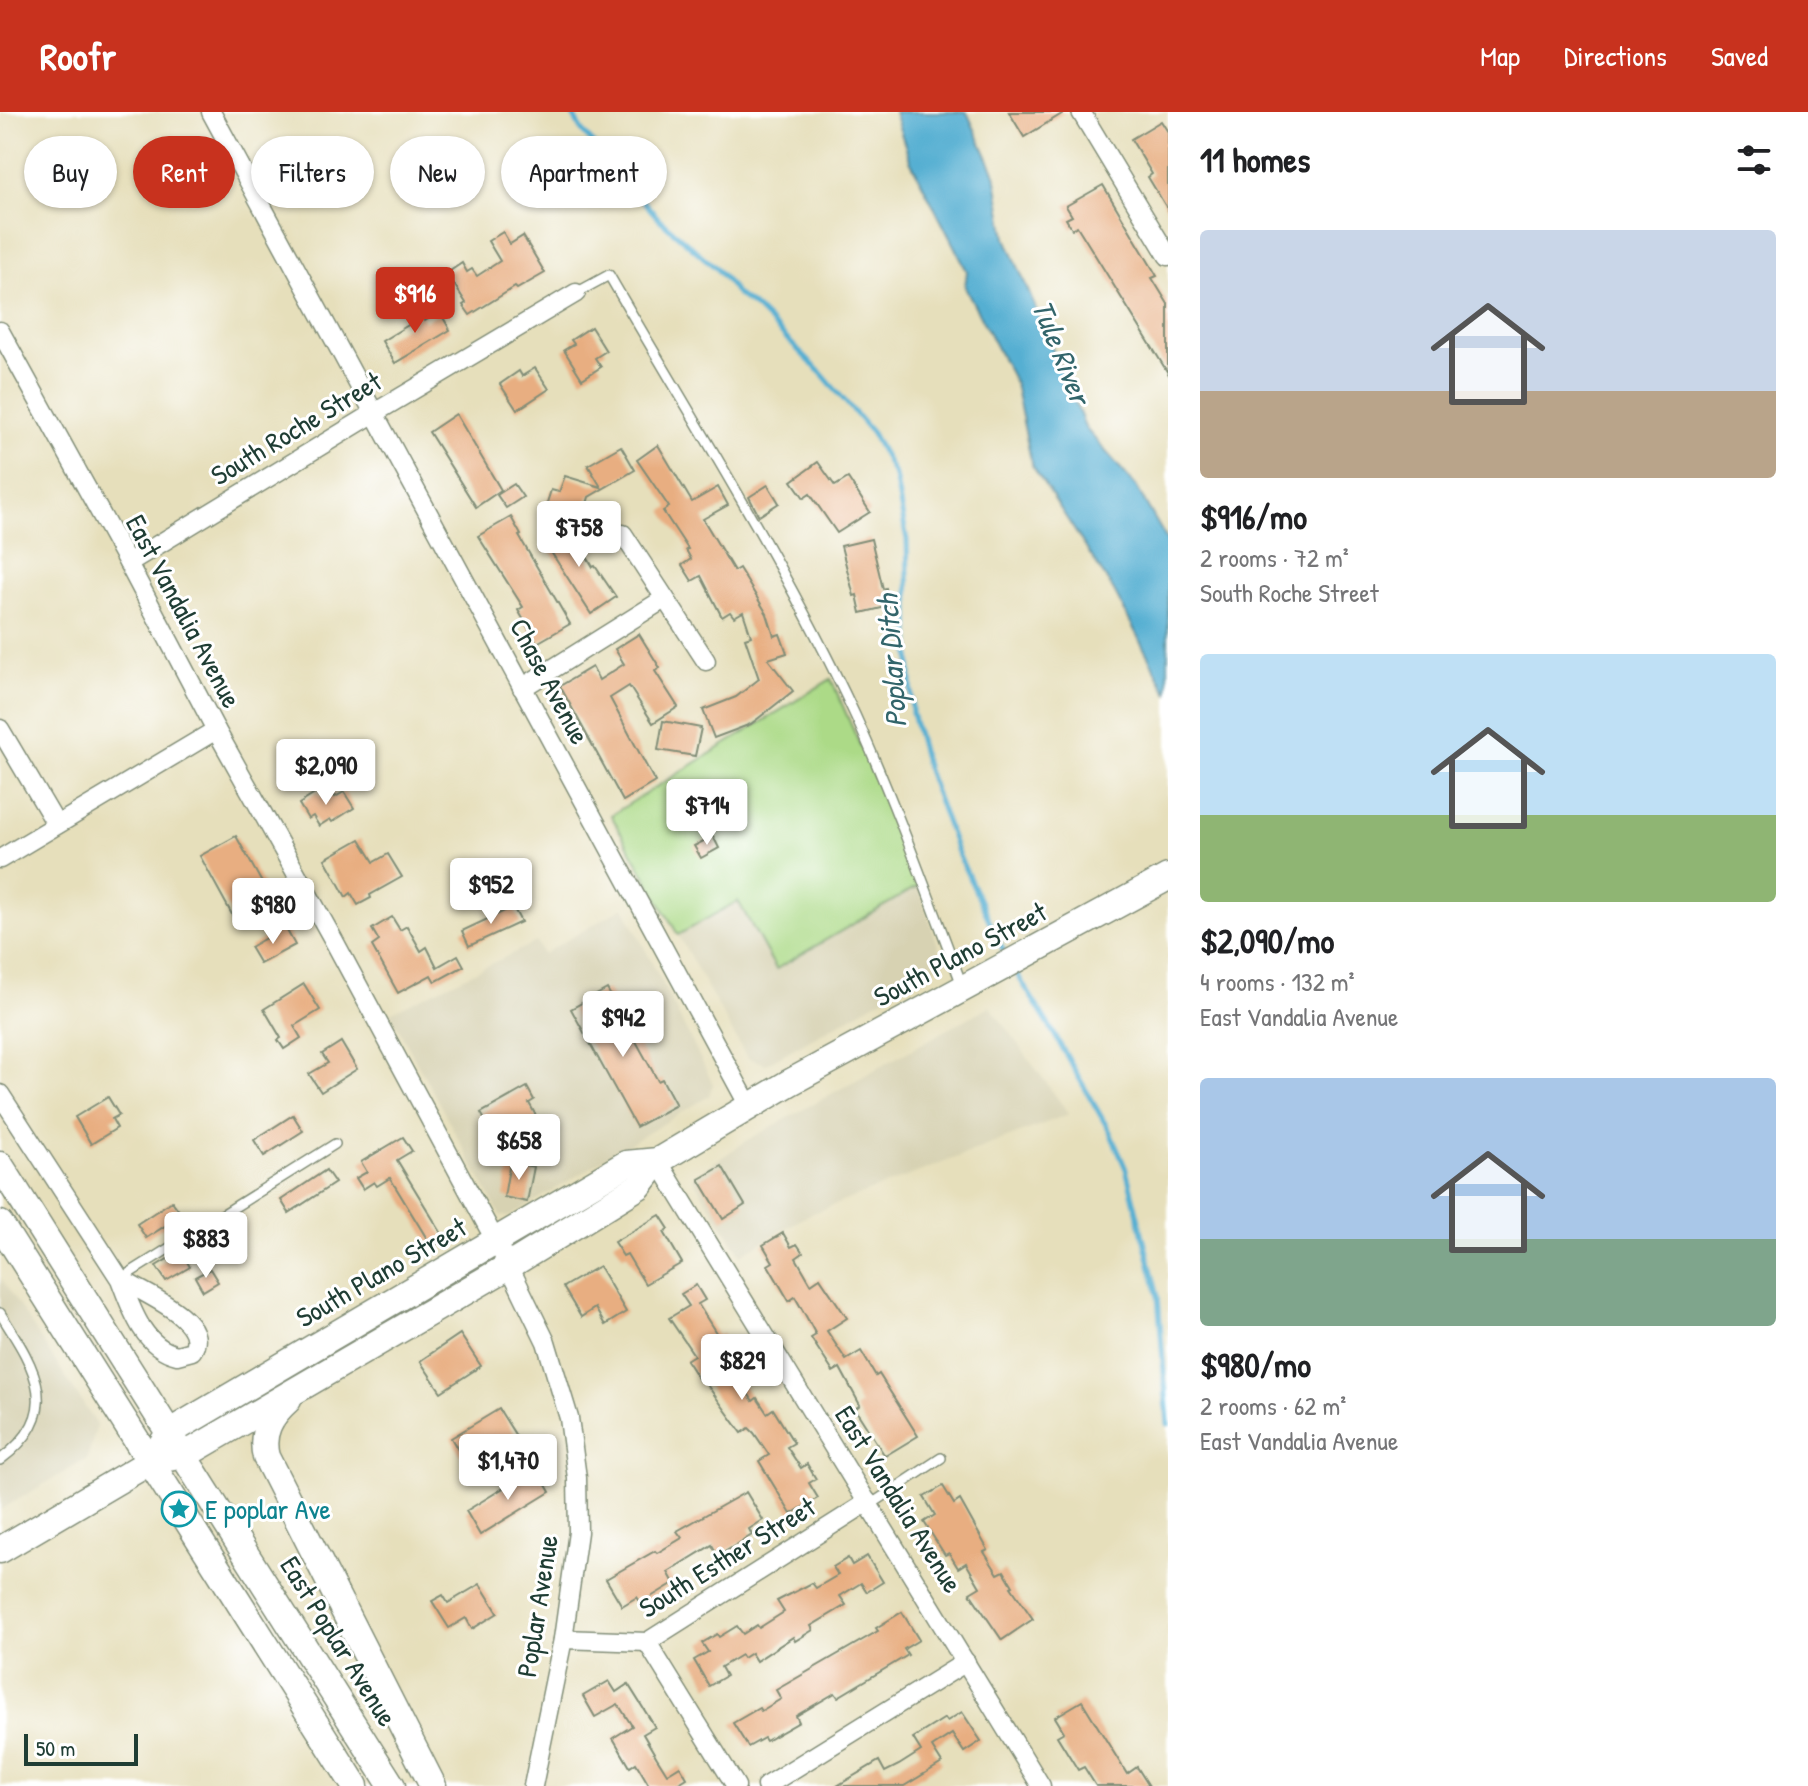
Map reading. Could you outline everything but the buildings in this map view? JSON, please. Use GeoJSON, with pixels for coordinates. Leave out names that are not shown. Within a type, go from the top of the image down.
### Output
{"type":"FeatureCollection","features":[{"type":"Feature","properties":{"kind":"main road","name":"South Plano Street"},"geometry":{"type":"LineString","coordinates":[[0,1550],[151,1461],[185,1455],[309,1382],[502,1255],[626,1164],[658,1161],[749,1106],[1168,877]]}},
{"type":"Feature","properties":{"kind":"main road","name":"East Poplar Avenue"},"geometry":{"type":"LineString","coordinates":[[0,1165],[392,1786]]}},
{"type":"Feature","properties":{"kind":"main road"},"geometry":{"type":"LineString","coordinates":[[0,1224],[355,1786]]}},
{"type":"Feature","properties":{"kind":"main road","name":"South Plano Street"},"geometry":{"type":"LineString","coordinates":[[151,1461],[170,1432],[502,1255]]}},
{"type":"Feature","properties":{"kind":"main road"},"geometry":{"type":"LineString","coordinates":[[309,1382],[276,1411],[267,1426],[263,1448],[433,1786]]}},
{"type":"Feature","properties":{"kind":"street","name":"Chase Avenue"},"geometry":{"type":"LineString","coordinates":[[211,112],[749,1106]]}},
{"type":"Feature","properties":{"kind":"street"},"geometry":{"type":"LineString","coordinates":[[1081,112],[1168,256]]}},
{"type":"Feature","properties":{"kind":"street","name":"South Roche Street"},"geometry":{"type":"LineString","coordinates":[[128,563],[576,293]]}},
{"type":"Feature","properties":{"kind":"street","name":"East Vandalia Avenue"},"geometry":{"type":"LineString","coordinates":[[0,331],[502,1255]]}},
{"type":"Feature","properties":{"kind":"street"},"geometry":{"type":"LineString","coordinates":[[623,534],[706,661]]}},
{"type":"Feature","properties":{"kind":"street"},"geometry":{"type":"LineString","coordinates":[[522,688],[664,599]]}},
{"type":"Feature","properties":{"kind":"street"},"geometry":{"type":"LineString","coordinates":[[0,729],[56,824]]}},
{"type":"Feature","properties":{"kind":"street"},"geometry":{"type":"LineString","coordinates":[[0,859],[216,730]]}},
{"type":"Feature","properties":{"kind":"street"},"geometry":{"type":"LineString","coordinates":[[0,1094],[120,1279],[133,1313],[154,1345],[177,1355],[192,1351],[198,1340],[197,1333],[184,1316],[120,1279]]}},
{"type":"Feature","properties":{"kind":"street","name":"East Vandalia Avenue"},"geometry":{"type":"LineString","coordinates":[[658,1161],[1041,1786]]}},
{"type":"Feature","properties":{"kind":"street","name":"Poplar Avenue"},"geometry":{"type":"LineString","coordinates":[[502,1255],[546,1342],[569,1418],[577,1478],[578,1532],[563,1639],[533,1786]]}},
{"type":"Feature","properties":{"kind":"street","name":"South Esther Street"},"geometry":{"type":"LineString","coordinates":[[563,1639],[647,1642],[869,1504]]}},
{"type":"Feature","properties":{"kind":"street"},"geometry":{"type":"LineString","coordinates":[[647,1642],[736,1786]]}},
{"type":"Feature","properties":{"kind":"street"},"geometry":{"type":"LineString","coordinates":[[766,1786],[966,1662]]}},
{"type":"Feature","properties":{"kind":"lane"},"geometry":{"type":"LineString","coordinates":[[576,293],[609,275],[775,558],[855,715],[921,876],[972,984]]}},
{"type":"Feature","properties":{"kind":"lane"},"geometry":{"type":"LineString","coordinates":[[120,1279],[335,1144]]}},
{"type":"Feature","properties":{"kind":"lane"},"geometry":{"type":"LineString","coordinates":[[0,1313],[29,1360],[40,1396],[33,1426],[23,1440],[0,1460]]}},
{"type":"Feature","properties":{"kind":"lane","name":"South Esther Street"},"geometry":{"type":"LineString","coordinates":[[869,1504],[941,1458]]}},
{"type":"Feature","properties":{"kind":"shaded area"},"geometry":{"type":"Polygon","coordinates":[[[918,886],[944,964],[766,1064],[747,1058],[678,935],[738,901],[776,969],[918,886]]]}},
{"type":"Feature","properties":{"kind":"shaded area"},"geometry":{"type":"Polygon","coordinates":[[[624,907],[713,1084],[709,1096],[509,1217],[500,1215],[390,1013],[536,942],[543,954],[624,907]]]}},
{"type":"Feature","properties":{"kind":"shaded area"},"geometry":{"type":"Polygon","coordinates":[[[990,1006],[1069,1114],[808,1215],[741,1255],[692,1177],[748,1140],[990,1006]]]}},
{"type":"Feature","properties":{"kind":"shaded area"},"geometry":{"type":"Polygon","coordinates":[[[0,1277],[97,1425],[87,1459],[0,1510],[0,1277]]]}},
{"type":"Feature","properties":{"kind":"green space"},"geometry":{"type":"Polygon","coordinates":[[[831,679],[898,832],[918,886],[776,969],[738,901],[678,935],[611,815],[831,679]]]}},
{"type":"Feature","properties":{"kind":"water"},"geometry":{"type":"Polygon","coordinates":[[[894,112],[967,112],[995,174],[1006,238],[1086,429],[1136,486],[1168,542],[1168,694],[1114,591],[1032,465],[1015,383],[965,287],[967,271],[910,160],[894,112]]]}},
{"type":"Feature","properties":{"kind":"waterway","name":"Poplar Ditch"},"geometry":{"type":"LineString","coordinates":[[571,112],[582,131],[659,219],[716,268],[738,295],[756,308],[822,374],[872,433],[895,476],[907,540],[912,713],[927,770],[959,856],[1006,956]]}},
{"type":"Feature","properties":{"kind":"waterway","name":"Poplar Ditch"},"geometry":{"type":"LineString","coordinates":[[1015,971],[1110,1132],[1126,1169],[1158,1296],[1168,1424]]}},
{"type":"Feature","properties":{"kind":"place","name":"E poplar Ave"},"geometry":{"type":"Point","coordinates":[179,1509]}},
{"type":"Feature","properties":{"kind":"water label","name":"Tule River"},"geometry":{"type":"Point","coordinates":[1061,352]}}]}
